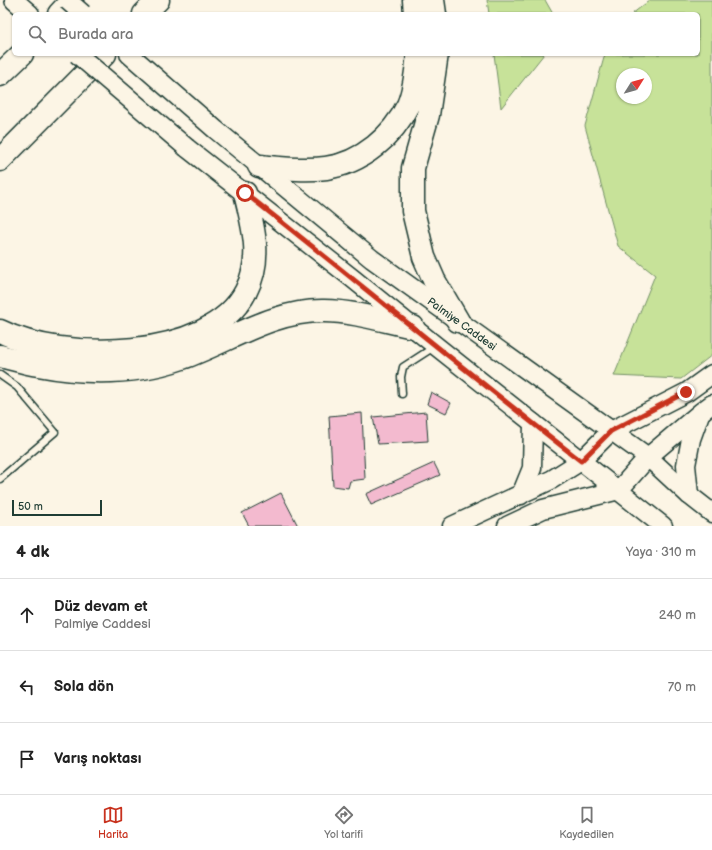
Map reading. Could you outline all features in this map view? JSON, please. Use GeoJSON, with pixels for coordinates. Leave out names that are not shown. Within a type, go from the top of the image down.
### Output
{"type":"FeatureCollection","features":[{"type":"Feature","properties":{"kind":"highway"},"geometry":{"type":"LineString","coordinates":[[61,12],[72,0]]}},
{"type":"Feature","properties":{"kind":"highway"},"geometry":{"type":"LineString","coordinates":[[146,12],[158,0]]}},
{"type":"Feature","properties":{"kind":"highway"},"geometry":{"type":"LineString","coordinates":[[414,0],[415,12]]}},
{"type":"Feature","properties":{"kind":"highway"},"geometry":{"type":"LineString","coordinates":[[433,0],[435,12]]}},
{"type":"Feature","properties":{"kind":"highway"},"geometry":{"type":"LineString","coordinates":[[0,75],[20,56]]}},
{"type":"Feature","properties":{"kind":"highway"},"geometry":{"type":"LineString","coordinates":[[0,160],[102,56]]}},
{"type":"Feature","properties":{"kind":"highway"},"geometry":{"type":"LineString","coordinates":[[259,166],[296,169],[327,168],[350,161],[371,149],[392,129],[408,104],[416,71],[418,56]]}},
{"type":"Feature","properties":{"kind":"highway"},"geometry":{"type":"LineString","coordinates":[[437,56],[428,115],[413,168],[413,211],[424,257],[434,280],[458,321]]}},
{"type":"Feature","properties":{"kind":"highway"},"geometry":{"type":"LineString","coordinates":[[0,331],[28,342],[58,348],[104,351],[152,348],[173,342],[213,325],[226,316],[237,305],[246,292],[255,263],[256,245],[245,193]]}},
{"type":"Feature","properties":{"kind":"highway"},"geometry":{"type":"LineString","coordinates":[[0,356],[38,365],[83,372],[112,372],[142,368],[180,359],[270,320],[297,314],[323,311],[353,314],[413,327]]}},
{"type":"Feature","properties":{"kind":"street"},"geometry":{"type":"LineString","coordinates":[[14,0],[28,12]]}},
{"type":"Feature","properties":{"kind":"street"},"geometry":{"type":"LineString","coordinates":[[67,0],[81,12]]}},
{"type":"Feature","properties":{"kind":"street"},"geometry":{"type":"LineString","coordinates":[[79,56],[187,148],[663,526]]}},
{"type":"Feature","properties":{"kind":"street","name":"Palmiye Caddesi"},"geometry":{"type":"LineString","coordinates":[[131,56],[216,130],[372,259],[648,457],[689,495],[712,513]]}},
{"type":"Feature","properties":{"kind":"street"},"geometry":{"type":"LineString","coordinates":[[452,526],[552,480],[581,461],[611,431],[686,392],[712,374]]}},
{"type":"Feature","properties":{"kind":"street"},"geometry":{"type":"LineString","coordinates":[[507,526],[543,509],[619,490],[648,457],[706,408]]}},
{"type":"Feature","properties":{"kind":"street"},"geometry":{"type":"LineString","coordinates":[[689,495],[686,465],[690,439],[706,408]]}},
{"type":"Feature","properties":{"kind":"street"},"geometry":{"type":"LineString","coordinates":[[521,495],[532,468],[533,423]]}},
{"type":"Feature","properties":{"kind":"lane"},"geometry":{"type":"LineString","coordinates":[[402,394],[401,376],[403,367],[436,346]]}},
{"type":"Feature","properties":{"kind":"lane"},"geometry":{"type":"LineString","coordinates":[[0,375],[16,387],[55,432],[0,479]]}},
{"type":"Feature","properties":{"kind":"green space"},"geometry":{"type":"Polygon","coordinates":[[[487,0],[545,0],[552,12],[489,12],[487,0]]]}},
{"type":"Feature","properties":{"kind":"green space"},"geometry":{"type":"Polygon","coordinates":[[[650,0],[712,0],[712,355],[681,379],[614,376],[655,275],[618,246],[585,126],[604,56],[700,56],[700,12],[635,12],[650,0]]]}},
{"type":"Feature","properties":{"kind":"green space"},"geometry":{"type":"Polygon","coordinates":[[[494,56],[542,56],[501,108],[494,56]]]}},
{"type":"Feature","properties":{"kind":"building"},"geometry":{"type":"Polygon","coordinates":[[[431,392],[451,403],[446,413],[427,404],[431,392]]]}},
{"type":"Feature","properties":{"kind":"building"},"geometry":{"type":"Polygon","coordinates":[[[426,412],[428,441],[378,444],[373,417],[426,412]]]}},
{"type":"Feature","properties":{"kind":"building"},"geometry":{"type":"Polygon","coordinates":[[[362,413],[365,479],[350,481],[348,488],[333,486],[329,416],[362,413]]]}},
{"type":"Feature","properties":{"kind":"building"},"geometry":{"type":"Polygon","coordinates":[[[434,463],[440,475],[371,505],[366,494],[434,463]]]}},
{"type":"Feature","properties":{"kind":"building"},"geometry":{"type":"Polygon","coordinates":[[[281,493],[298,526],[249,526],[242,513],[281,493]]]}},
{"type":"Feature","properties":{"kind":"route"},"geometry":{"type":"LineString","coordinates":[[245,193],[581,461],[611,431],[686,392]]}}]}
